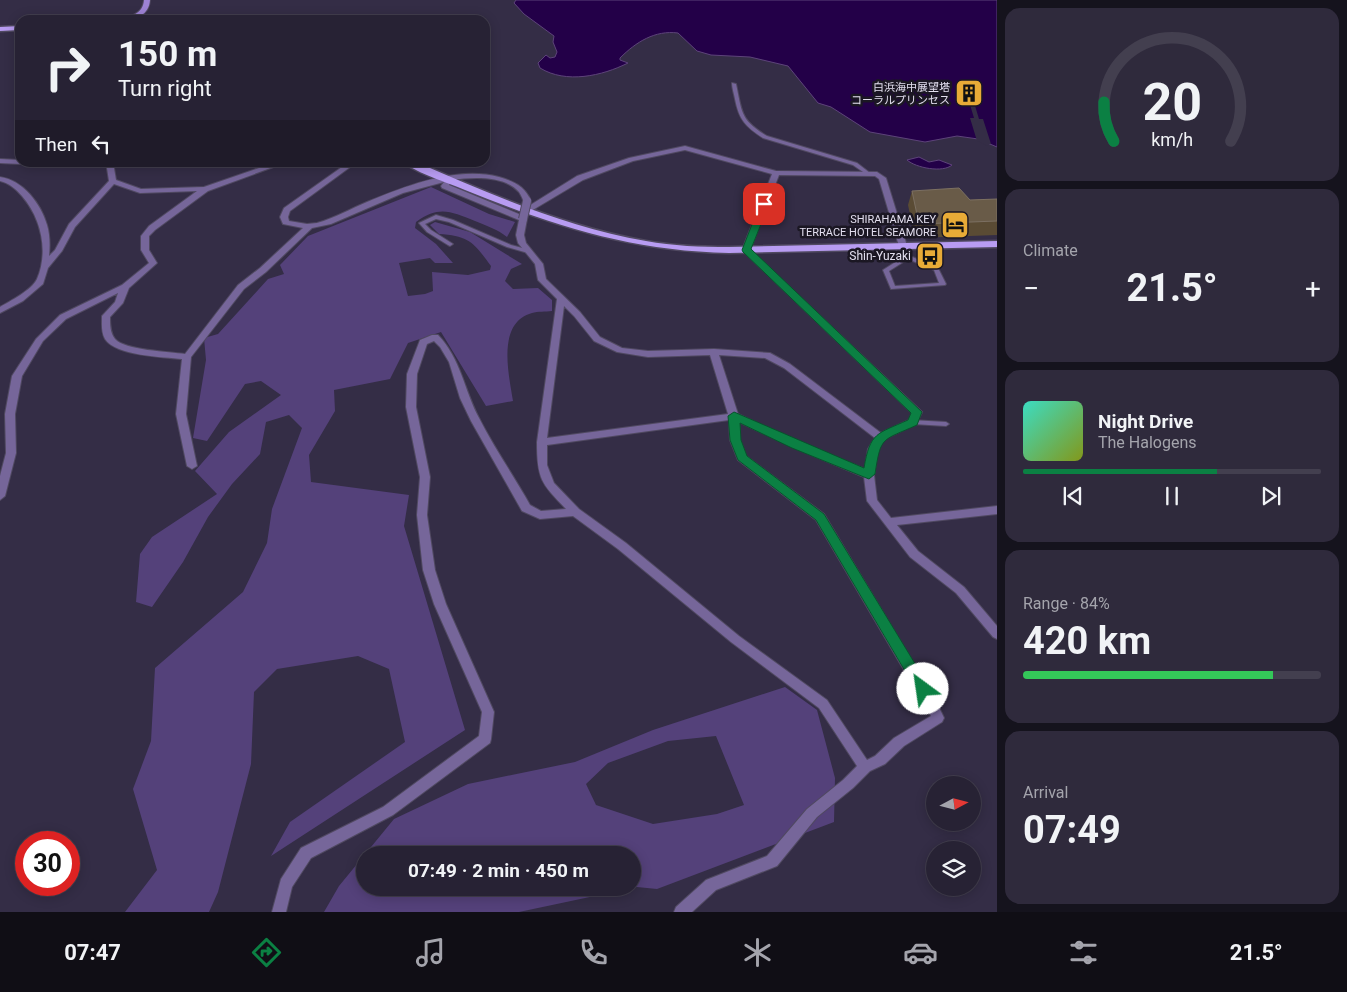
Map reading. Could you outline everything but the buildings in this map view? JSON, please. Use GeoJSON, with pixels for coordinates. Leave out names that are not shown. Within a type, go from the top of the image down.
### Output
{"type":"FeatureCollection","features":[{"type":"Feature","properties":{"kind":"main road"},"geometry":{"type":"LineString","coordinates":[[0,29],[15,28]]}},
{"type":"Feature","properties":{"kind":"main road"},"geometry":{"type":"LineString","coordinates":[[418,167],[490,198],[527,205],[569,224],[647,244],[709,250],[997,244]]}},
{"type":"Feature","properties":{"kind":"street"},"geometry":{"type":"LineString","coordinates":[[141,15],[148,4],[147,0]]}},
{"type":"Feature","properties":{"kind":"street"},"geometry":{"type":"LineString","coordinates":[[527,205],[580,178],[631,159],[685,148],[776,173],[877,174],[882,178],[903,246]]}},
{"type":"Feature","properties":{"kind":"street"},"geometry":{"type":"LineString","coordinates":[[0,161],[15,162]]}},
{"type":"Feature","properties":{"kind":"street"},"geometry":{"type":"LineString","coordinates":[[111,167],[114,181]]}},
{"type":"Feature","properties":{"kind":"street"},"geometry":{"type":"LineString","coordinates":[[114,181],[140,191],[204,189],[269,167]]}},
{"type":"Feature","properties":{"kind":"street"},"geometry":{"type":"LineString","coordinates":[[347,167],[287,210],[284,217],[286,222],[309,227],[325,223],[370,204],[446,179],[482,176],[502,180],[519,188],[525,194],[527,205],[520,235],[528,251],[539,264],[542,280],[560,300],[577,314],[598,339],[620,350],[648,354],[714,352],[767,355],[787,366],[880,437]]}},
{"type":"Feature","properties":{"kind":"street"},"geometry":{"type":"LineString","coordinates":[[776,173],[746,250],[917,412],[913,422],[880,437],[873,448],[869,474],[872,501],[914,554],[960,590],[997,634]]}},
{"type":"Feature","properties":{"kind":"street"},"geometry":{"type":"LineString","coordinates":[[0,179],[11,181],[26,196],[38,214],[45,230],[44,267],[40,282],[20,299],[0,310]]}},
{"type":"Feature","properties":{"kind":"street"},"geometry":{"type":"LineString","coordinates":[[446,179],[445,186],[523,219]]}},
{"type":"Feature","properties":{"kind":"street"},"geometry":{"type":"LineString","coordinates":[[44,267],[58,251],[72,226],[114,181]]}},
{"type":"Feature","properties":{"kind":"street"},"geometry":{"type":"LineString","coordinates":[[0,496],[11,453],[10,414],[17,376],[40,339],[55,323],[125,287],[153,263],[145,250],[145,236],[152,228],[204,189]]}},
{"type":"Feature","properties":{"kind":"street"},"geometry":{"type":"LineString","coordinates":[[192,466],[181,414],[188,357],[241,287],[263,270],[309,227]]}},
{"type":"Feature","properties":{"kind":"street"},"geometry":{"type":"LineString","coordinates":[[125,287],[120,303],[106,316],[106,333],[116,345],[188,357]]}},
{"type":"Feature","properties":{"kind":"street"},"geometry":{"type":"LineString","coordinates":[[560,300],[542,442],[542,465],[549,485],[575,512],[622,546],[734,639],[823,704],[865,767]]}},
{"type":"Feature","properties":{"kind":"street"},"geometry":{"type":"LineString","coordinates":[[279,912],[286,884],[306,853],[388,811],[485,739],[488,712],[440,604],[429,570],[422,515],[425,477],[411,406],[412,374],[423,342],[435,337],[444,345],[458,369],[469,407],[526,508],[540,515],[575,512]]}},
{"type":"Feature","properties":{"kind":"street"},"geometry":{"type":"LineString","coordinates":[[681,912],[711,885],[772,861],[812,813],[848,784],[865,767],[880,760],[899,742],[938,718],[820,517],[742,458],[735,440],[734,416],[714,352]]}},
{"type":"Feature","properties":{"kind":"street"},"geometry":{"type":"LineString","coordinates":[[542,442],[734,416],[796,445],[869,474]]}},
{"type":"Feature","properties":{"kind":"street"},"geometry":{"type":"LineString","coordinates":[[889,522],[997,510]]}},
{"type":"Feature","properties":{"kind":"lane"},"geometry":{"type":"LineString","coordinates":[[734,84],[743,122],[754,131],[765,137],[854,164],[868,173]]}},
{"type":"Feature","properties":{"kind":"lane"},"geometry":{"type":"LineString","coordinates":[[450,244],[429,231],[422,223],[436,217],[451,221],[502,243],[528,251]]}},
{"type":"Feature","properties":{"kind":"lane"},"geometry":{"type":"LineString","coordinates":[[903,246],[908,257],[936,269],[943,284],[894,288],[886,270],[908,257]]}},
{"type":"Feature","properties":{"kind":"lane"},"geometry":{"type":"LineString","coordinates":[[913,422],[946,424]]}},
{"type":"Feature","properties":{"kind":"shaded area"},"geometry":{"type":"Polygon","coordinates":[[[516,0],[997,0],[997,147],[978,139],[957,136],[925,142],[870,132],[831,107],[818,103],[788,66],[750,57],[711,55],[697,51],[678,33],[661,33],[646,38],[620,58],[620,60],[628,63],[607,72],[572,77],[550,73],[540,68],[538,63],[546,55],[550,58],[555,57],[557,52],[553,42],[554,36],[524,14],[514,3],[516,0]]]}},
{"type":"Feature","properties":{"kind":"shaded area"},"geometry":{"type":"Polygon","coordinates":[[[919,157],[929,162],[939,160],[952,165],[936,169],[917,165],[907,160],[919,157]]]}},
{"type":"Feature","properties":{"kind":"shaded area"},"geometry":{"type":"Polygon","coordinates":[[[431,187],[489,214],[515,222],[507,237],[488,226],[446,212],[432,213],[416,222],[415,228],[436,244],[453,263],[435,263],[430,258],[399,263],[408,296],[433,291],[432,272],[468,275],[490,270],[491,266],[475,246],[465,239],[439,234],[430,225],[435,222],[470,232],[522,264],[511,269],[505,281],[513,289],[538,288],[552,300],[552,311],[532,313],[521,319],[513,327],[509,338],[508,364],[513,401],[486,406],[441,332],[408,343],[390,379],[334,390],[335,411],[309,455],[311,482],[409,495],[404,526],[465,730],[271,856],[290,822],[405,742],[389,669],[358,656],[277,669],[254,692],[251,764],[218,892],[209,912],[125,912],[157,870],[133,789],[151,741],[155,668],[243,592],[267,543],[272,509],[302,428],[289,415],[266,422],[260,454],[232,484],[208,517],[183,562],[152,607],[136,602],[140,554],[152,537],[217,494],[195,471],[229,432],[281,395],[261,381],[245,384],[207,441],[193,438],[206,360],[204,338],[218,334],[268,279],[284,274],[280,265],[308,236],[431,187]]]}},
{"type":"Feature","properties":{"kind":"shaded area"},"geometry":{"type":"Polygon","coordinates":[[[785,687],[817,710],[835,778],[834,822],[657,889],[641,887],[641,846],[372,846],[394,819],[468,784],[575,762],[653,730],[785,687]],[[716,736],[668,741],[608,763],[586,784],[596,805],[653,824],[717,814],[744,805],[716,736]]]}},
{"type":"Feature","properties":{"kind":"shaded area"},"geometry":{"type":"Polygon","coordinates":[[[356,865],[356,896],[595,896],[519,912],[324,912],[339,886],[356,865]]]}},
{"type":"Feature","properties":{"kind":"pier"},"geometry":{"type":"Polygon","coordinates":[[[963,88],[973,89],[981,95],[973,99],[979,119],[983,119],[991,144],[988,144],[988,146],[977,141],[970,118],[974,118],[968,98],[956,92],[963,88]]]}},
{"type":"Feature","properties":{"kind":"place","name":"白浜海中展望塔 コーラルプリンセス"},"geometry":{"type":"Point","coordinates":[969,93]}},
{"type":"Feature","properties":{"kind":"place","name":"SHIRAHAMA KEY TERRACE HOTEL SEAMORE"},"geometry":{"type":"Point","coordinates":[955,225]}},
{"type":"Feature","properties":{"kind":"place","name":"Shin-Yuzaki"},"geometry":{"type":"Point","coordinates":[930,256]}},
{"type":"Feature","properties":{"kind":"route"},"geometry":{"type":"LineString","coordinates":[[764,204],[746,250],[917,412],[913,422],[880,437],[873,448],[869,474],[796,445],[734,416],[735,440],[742,458],[820,517],[844,560],[923,689]]}}]}
